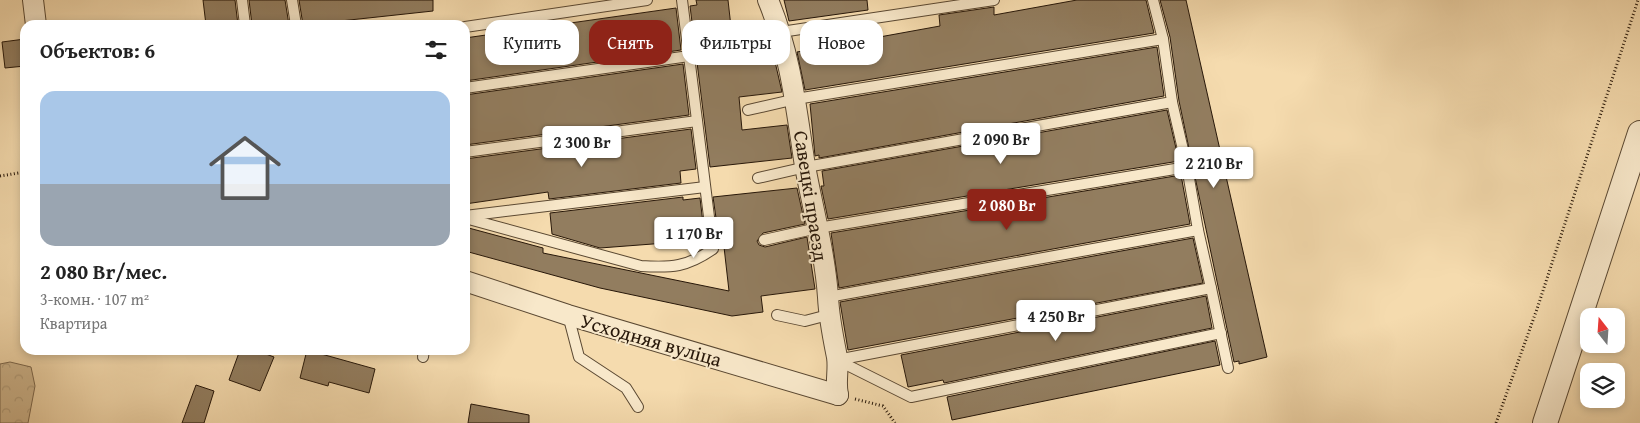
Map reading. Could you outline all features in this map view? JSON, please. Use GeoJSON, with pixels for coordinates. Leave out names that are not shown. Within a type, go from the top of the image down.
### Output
{"type":"FeatureCollection","features":[{"type":"Feature","properties":{"kind":"street"},"geometry":{"type":"LineString","coordinates":[[33,0],[35,20]]}},
{"type":"Feature","properties":{"kind":"street","name":"Савецкі праезд"},"geometry":{"type":"LineString","coordinates":[[768,0],[776,20]]}},
{"type":"Feature","properties":{"kind":"street","name":"Савецкі праезд"},"geometry":{"type":"LineString","coordinates":[[788,65],[818,228],[837,360],[835,382],[838,395]]}},
{"type":"Feature","properties":{"kind":"street"},"geometry":{"type":"LineString","coordinates":[[1545,423],[1640,133]]}},
{"type":"Feature","properties":{"kind":"street","name":"Усходняя вуліца"},"geometry":{"type":"LineString","coordinates":[[470,283],[568,315],[838,395]]}},
{"type":"Feature","properties":{"kind":"lane"},"geometry":{"type":"LineString","coordinates":[[242,0],[244,20]]}},
{"type":"Feature","properties":{"kind":"lane"},"geometry":{"type":"LineString","coordinates":[[292,0],[295,20]]}},
{"type":"Feature","properties":{"kind":"lane"},"geometry":{"type":"LineString","coordinates":[[470,26],[647,0]]}},
{"type":"Feature","properties":{"kind":"lane"},"geometry":{"type":"LineString","coordinates":[[682,0],[684,20]]}},
{"type":"Feature","properties":{"kind":"lane"},"geometry":{"type":"LineString","coordinates":[[790,31],[994,0]]}},
{"type":"Feature","properties":{"kind":"lane"},"geometry":{"type":"LineString","coordinates":[[1153,0],[1163,39],[1172,102],[1228,368]]}},
{"type":"Feature","properties":{"kind":"lane"},"geometry":{"type":"LineString","coordinates":[[748,110],[796,99],[1163,39]]}},
{"type":"Feature","properties":{"kind":"lane"},"geometry":{"type":"LineString","coordinates":[[470,87],[682,57]]}},
{"type":"Feature","properties":{"kind":"lane"},"geometry":{"type":"LineString","coordinates":[[470,218],[641,266],[671,268],[696,260],[713,249],[690,65]]}},
{"type":"Feature","properties":{"kind":"lane"},"geometry":{"type":"LineString","coordinates":[[758,178],[806,167],[1172,102]]}},
{"type":"Feature","properties":{"kind":"lane"},"geometry":{"type":"LineString","coordinates":[[470,151],[697,121]]}},
{"type":"Feature","properties":{"kind":"lane"},"geometry":{"type":"LineString","coordinates":[[764,240],[818,228],[1187,166]]}},
{"type":"Feature","properties":{"kind":"lane"},"geometry":{"type":"LineString","coordinates":[[470,216],[705,188]]}},
{"type":"Feature","properties":{"kind":"lane"},"geometry":{"type":"LineString","coordinates":[[777,315],[805,321],[828,306],[1198,230]]}},
{"type":"Feature","properties":{"kind":"lane"},"geometry":{"type":"LineString","coordinates":[[837,360],[1211,288]]}},
{"type":"Feature","properties":{"kind":"lane"},"geometry":{"type":"LineString","coordinates":[[568,315],[579,356],[626,388],[638,407]]}},
{"type":"Feature","properties":{"kind":"lane"},"geometry":{"type":"LineString","coordinates":[[837,360],[911,397],[1221,333]]}},
{"type":"Feature","properties":{"kind":"path"},"geometry":{"type":"LineString","coordinates":[[1496,423],[1537,309],[1638,0]]}},
{"type":"Feature","properties":{"kind":"path"},"geometry":{"type":"LineString","coordinates":[[0,176],[20,173]]}},
{"type":"Feature","properties":{"kind":"path"},"geometry":{"type":"LineString","coordinates":[[838,395],[883,406],[895,423]]}},
{"type":"Feature","properties":{"kind":"green space"},"geometry":{"type":"Polygon","coordinates":[[[10,362],[31,367],[35,386],[28,423],[0,423],[0,364],[10,362]]]}},
{"type":"Feature","properties":{"kind":"building"},"geometry":{"type":"Polygon","coordinates":[[[203,0],[235,0],[237,20],[205,20],[203,0]]]}},
{"type":"Feature","properties":{"kind":"building"},"geometry":{"type":"Polygon","coordinates":[[[249,0],[285,0],[288,20],[251,20],[249,0]]]}},
{"type":"Feature","properties":{"kind":"building"},"geometry":{"type":"Polygon","coordinates":[[[299,0],[433,0],[433,11],[349,20],[302,20],[299,0]]]}},
{"type":"Feature","properties":{"kind":"building"},"geometry":{"type":"Polygon","coordinates":[[[696,0],[728,0],[730,20],[692,20],[690,6],[697,5],[696,0]]]}},
{"type":"Feature","properties":{"kind":"building"},"geometry":{"type":"Polygon","coordinates":[[[784,0],[867,0],[868,10],[789,20],[784,0]]]}},
{"type":"Feature","properties":{"kind":"building"},"geometry":{"type":"Polygon","coordinates":[[[1077,0],[1146,0],[1154,33],[805,90],[797,52],[800,51],[800,65],[883,65],[883,36],[940,26],[939,15],[994,7],[994,15],[1077,0]]]}},
{"type":"Feature","properties":{"kind":"building"},"geometry":{"type":"Polygon","coordinates":[[[1160,0],[1186,0],[1267,357],[1239,364],[1239,361],[1234,362],[1179,101],[1170,37],[1160,0]]]}},
{"type":"Feature","properties":{"kind":"building"},"geometry":{"type":"Polygon","coordinates":[[[676,8],[681,50],[672,51],[672,20],[592,20],[676,8]]]}},
{"type":"Feature","properties":{"kind":"building"},"geometry":{"type":"Polygon","coordinates":[[[589,20],[589,63],[579,65],[579,22],[589,20]]]}},
{"type":"Feature","properties":{"kind":"building"},"geometry":{"type":"Polygon","coordinates":[[[485,35],[485,65],[576,65],[470,80],[470,37],[485,35]]]}},
{"type":"Feature","properties":{"kind":"building"},"geometry":{"type":"Polygon","coordinates":[[[20,40],[20,66],[5,68],[2,42],[20,40]]]}},
{"type":"Feature","properties":{"kind":"building"},"geometry":{"type":"Polygon","coordinates":[[[1157,47],[1164,96],[819,158],[819,155],[815,156],[810,104],[1157,47]]]}},
{"type":"Feature","properties":{"kind":"building"},"geometry":{"type":"Polygon","coordinates":[[[683,65],[689,115],[470,144],[470,94],[683,65]]]}},
{"type":"Feature","properties":{"kind":"building"},"geometry":{"type":"Polygon","coordinates":[[[697,65],[776,65],[782,92],[739,97],[742,130],[787,125],[792,158],[710,167],[697,65]]]}},
{"type":"Feature","properties":{"kind":"building"},"geometry":{"type":"Polygon","coordinates":[[[1167,110],[1179,161],[828,219],[821,186],[824,186],[822,171],[1167,110]]]}},
{"type":"Feature","properties":{"kind":"building"},"geometry":{"type":"Polygon","coordinates":[[[691,129],[696,169],[680,171],[681,183],[549,199],[548,192],[470,203],[470,158],[691,129]]]}},
{"type":"Feature","properties":{"kind":"building"},"geometry":{"type":"Polygon","coordinates":[[[1181,175],[1190,224],[839,288],[831,233],[1181,175]]]}},
{"type":"Feature","properties":{"kind":"building"},"geometry":{"type":"Polygon","coordinates":[[[797,188],[805,224],[763,233],[757,241],[759,245],[765,247],[807,237],[815,289],[761,296],[763,312],[732,316],[600,288],[470,252],[470,228],[543,248],[543,253],[729,291],[723,238],[719,239],[713,197],[797,188]]]}},
{"type":"Feature","properties":{"kind":"building"},"geometry":{"type":"Polygon","coordinates":[[[683,197],[683,200],[700,198],[705,240],[600,248],[552,234],[550,213],[683,197]]]}},
{"type":"Feature","properties":{"kind":"building"},"geometry":{"type":"Polygon","coordinates":[[[1193,238],[1203,283],[848,350],[840,302],[1193,238]]]}},
{"type":"Feature","properties":{"kind":"building"},"geometry":{"type":"Polygon","coordinates":[[[1206,296],[1212,328],[944,383],[943,380],[908,387],[901,355],[1206,296]]]}},
{"type":"Feature","properties":{"kind":"building"},"geometry":{"type":"Polygon","coordinates":[[[1215,341],[1220,365],[952,420],[947,397],[1215,341]]]}},
{"type":"Feature","properties":{"kind":"building"},"geometry":{"type":"Polygon","coordinates":[[[238,355],[269,355],[274,357],[260,391],[229,380],[238,355]]]}},
{"type":"Feature","properties":{"kind":"building"},"geometry":{"type":"Polygon","coordinates":[[[306,355],[325,355],[375,369],[369,393],[329,382],[328,386],[300,378],[306,355]]]}},
{"type":"Feature","properties":{"kind":"building"},"geometry":{"type":"Polygon","coordinates":[[[196,385],[214,391],[204,423],[182,423],[196,385]]]}},
{"type":"Feature","properties":{"kind":"building"},"geometry":{"type":"Polygon","coordinates":[[[471,404],[529,415],[529,423],[468,423],[471,404]]]}}]}
